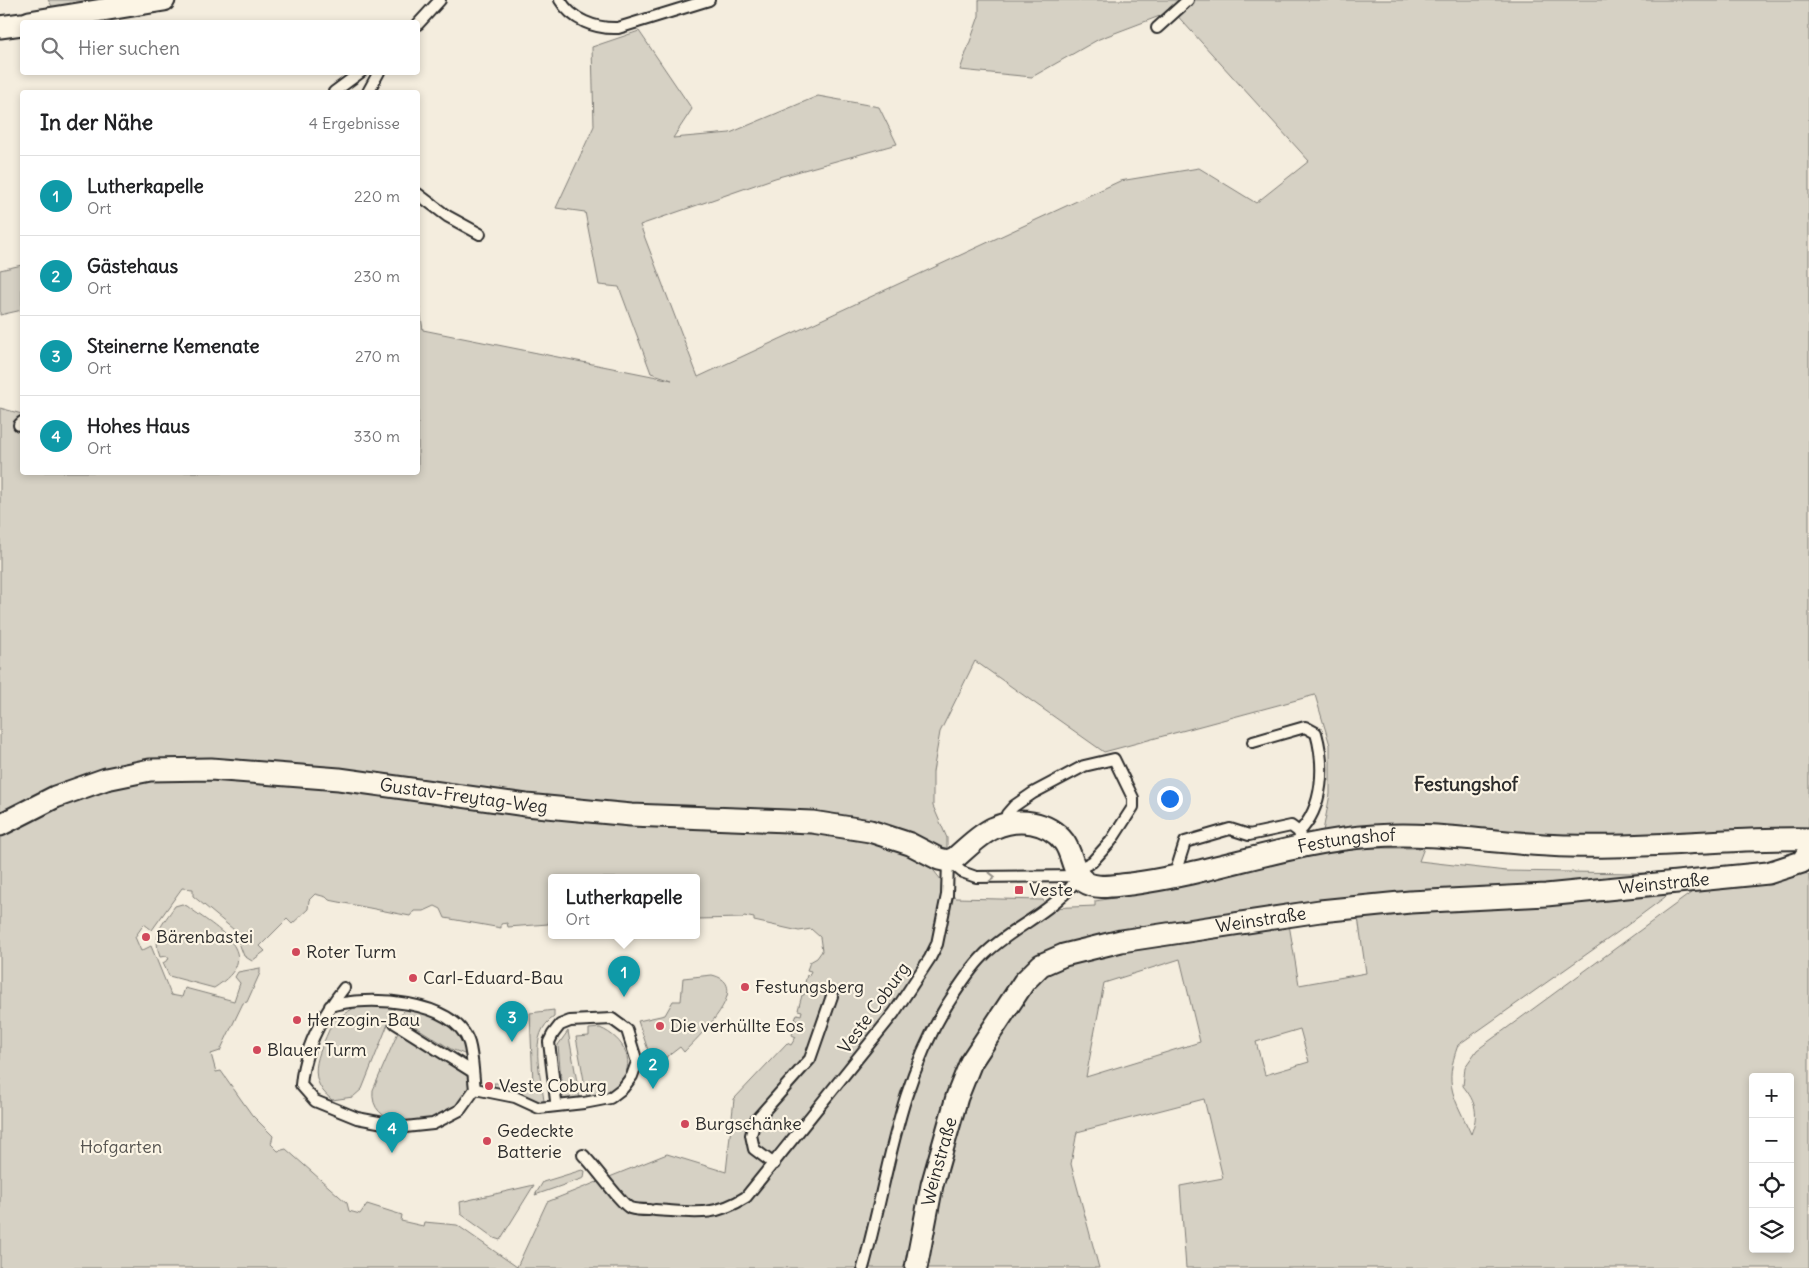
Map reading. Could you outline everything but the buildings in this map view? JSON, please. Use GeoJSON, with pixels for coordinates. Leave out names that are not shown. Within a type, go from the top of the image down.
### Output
{"type":"FeatureCollection","features":[{"type":"Feature","properties":{"kind":"street"},"geometry":{"type":"LineString","coordinates":[[41,20],[164,0]]}},
{"type":"Feature","properties":{"kind":"street"},"geometry":{"type":"LineString","coordinates":[[0,27],[20,24]]}},
{"type":"Feature","properties":{"kind":"street","name":"Gustav-Freytag-Weg"},"geometry":{"type":"LineString","coordinates":[[0,825],[55,798],[106,779],[150,770],[211,769],[339,779],[526,805],[631,816],[812,822],[870,831],[910,844],[940,858]]}},
{"type":"Feature","properties":{"kind":"street"},"geometry":{"type":"LineString","coordinates":[[940,858],[955,858],[992,828],[1005,824],[1035,823],[1052,830],[1065,843],[1077,873]]}},
{"type":"Feature","properties":{"kind":"street","name":"Festungshof"},"geometry":{"type":"LineString","coordinates":[[1077,873],[1087,883],[1109,886],[1174,877],[1301,839],[1381,835],[1570,847],[1635,846],[1762,838],[1809,839]]}},
{"type":"Feature","properties":{"kind":"street","name":"Weinstraße"},"geometry":{"type":"LineString","coordinates":[[916,1268],[932,1185],[955,1106],[971,1062],[1024,982],[1041,966],[1064,955],[1121,941],[1320,911],[1410,902],[1546,895],[1768,873],[1802,862],[1809,851]]}},
{"type":"Feature","properties":{"kind":"lane"},"geometry":{"type":"LineString","coordinates":[[420,22],[440,0]]}},
{"type":"Feature","properties":{"kind":"lane"},"geometry":{"type":"LineString","coordinates":[[560,0],[574,17],[607,28],[618,28],[709,0]]}},
{"type":"Feature","properties":{"kind":"lane"},"geometry":{"type":"LineString","coordinates":[[1157,28],[1188,0]]}},
{"type":"Feature","properties":{"kind":"lane"},"geometry":{"type":"LineString","coordinates":[[337,90],[357,75]]}},
{"type":"Feature","properties":{"kind":"lane"},"geometry":{"type":"LineString","coordinates":[[369,90],[377,75]]}},
{"type":"Feature","properties":{"kind":"lane"},"geometry":{"type":"LineString","coordinates":[[420,196],[447,216],[480,234]]}},
{"type":"Feature","properties":{"kind":"lane"},"geometry":{"type":"LineString","coordinates":[[1174,877],[1184,842],[1230,828],[1249,835],[1290,826],[1301,839],[1318,799],[1321,772],[1320,749],[1316,733],[1304,727],[1253,742]]}},
{"type":"Feature","properties":{"kind":"lane"},"geometry":{"type":"LineString","coordinates":[[862,1268],[901,1108],[914,1070],[936,1024],[959,986],[983,956],[1007,935],[1063,896],[1077,873],[1092,862],[1111,841],[1132,807],[1133,798],[1114,759],[1084,766],[1033,792],[1010,810],[1005,824]]}},
{"type":"Feature","properties":{"kind":"lane"},"geometry":{"type":"LineString","coordinates":[[940,858],[962,872],[976,876],[1077,873]]}},
{"type":"Feature","properties":{"kind":"lane","name":"Veste Coburg"},"geometry":{"type":"LineString","coordinates":[[583,1155],[605,1179],[621,1201],[630,1208],[707,1213],[732,1206],[746,1197],[894,1012],[930,958],[937,944],[947,895],[940,858]]}},
{"type":"Feature","properties":{"kind":"lane"},"geometry":{"type":"LineString","coordinates":[[330,1006],[355,1000],[417,1005],[438,1011],[458,1024],[469,1042],[475,1089],[460,1110],[433,1124],[405,1127],[357,1118],[315,1101],[301,1085],[303,1065],[315,1032],[330,1006],[344,988]]}},
{"type":"Feature","properties":{"kind":"lane"},"geometry":{"type":"LineString","coordinates":[[774,1164],[754,1149],[751,1135],[755,1121],[810,1059],[832,996]]}},
{"type":"Feature","properties":{"kind":"lane"},"geometry":{"type":"LineString","coordinates":[[475,1089],[515,1097],[539,1108],[610,1098],[623,1088],[632,1076],[637,1062],[627,1030],[612,1019],[570,1021],[560,1025],[550,1042],[556,1101]]}},
{"type":"Feature","properties":{"kind":"lane"},"geometry":{"type":"LineString","coordinates":[[395,1023],[473,1072]]}},
{"type":"Feature","properties":{"kind":"green space"},"geometry":{"type":"Polygon","coordinates":[[[48,0],[107,0],[54,9],[48,0]]]}},
{"type":"Feature","properties":{"kind":"green space"},"geometry":{"type":"Polygon","coordinates":[[[979,0],[1809,0],[1809,839],[1321,842],[1330,794],[1330,745],[1315,695],[1104,752],[975,661],[940,732],[933,772],[933,806],[947,838],[947,849],[539,799],[369,772],[198,762],[0,818],[0,408],[20,413],[20,475],[420,475],[420,310],[423,330],[672,380],[651,373],[619,287],[599,285],[585,212],[556,208],[594,126],[592,47],[639,31],[692,109],[673,138],[730,133],[818,96],[879,107],[897,144],[775,178],[640,225],[698,377],[1120,181],[1199,168],[1256,203],[1309,161],[1173,11],[1099,39],[1032,77],[960,70],[979,16],[979,0]]]}},
{"type":"Feature","properties":{"kind":"green space"},"geometry":{"type":"Polygon","coordinates":[[[20,265],[20,310],[0,315],[0,270],[20,265]]]}},
{"type":"Feature","properties":{"kind":"green space","name":"Hofgarten"},"geometry":{"type":"Polygon","coordinates":[[[179,777],[343,789],[571,820],[691,828],[806,830],[870,840],[914,856],[931,867],[955,898],[1043,900],[1048,908],[1095,906],[1095,901],[1153,892],[1330,852],[1369,848],[1424,848],[1419,861],[1506,871],[1696,874],[1618,932],[1458,1045],[1451,1071],[1452,1091],[1471,1134],[1475,1120],[1475,1108],[1471,1097],[1463,1086],[1465,1067],[1477,1050],[1695,890],[1800,868],[1809,876],[1809,1268],[1186,1268],[1180,1186],[1223,1178],[1204,1099],[1077,1132],[1071,1164],[1099,1268],[0,1268],[0,836],[59,806],[128,781],[179,777]],[[548,874],[548,924],[508,927],[507,923],[501,924],[501,928],[445,918],[441,909],[435,906],[424,911],[414,911],[410,916],[329,900],[326,897],[315,894],[309,900],[308,909],[292,924],[287,919],[260,946],[265,951],[252,961],[244,956],[239,943],[245,939],[193,896],[193,889],[182,888],[152,930],[144,924],[135,937],[141,951],[151,946],[171,995],[182,997],[185,988],[234,1001],[240,983],[235,977],[238,972],[260,968],[260,973],[247,1002],[243,1003],[220,1051],[211,1054],[216,1072],[221,1071],[252,1115],[273,1136],[271,1144],[278,1151],[286,1149],[347,1203],[349,1211],[360,1214],[367,1204],[402,1215],[401,1221],[423,1226],[424,1222],[457,1225],[517,1267],[547,1202],[667,1154],[726,1172],[734,1099],[787,1043],[791,1045],[796,1037],[792,1035],[794,1025],[799,1026],[801,1022],[795,1020],[797,1014],[801,1015],[802,1011],[798,1010],[802,995],[806,991],[803,990],[807,975],[809,976],[811,971],[807,970],[810,962],[817,958],[822,951],[820,937],[811,929],[799,931],[754,921],[754,918],[744,916],[743,918],[700,919],[700,874],[548,874]],[[1356,903],[1287,912],[1299,985],[1366,973],[1356,903]],[[1180,959],[1104,983],[1086,1077],[1200,1042],[1180,959]],[[1300,1029],[1256,1042],[1265,1075],[1309,1062],[1300,1029]]]}},
{"type":"Feature","properties":{"kind":"green space"},"geometry":{"type":"Polygon","coordinates":[[[182,904],[223,933],[232,943],[237,953],[237,964],[230,976],[214,988],[169,976],[163,963],[169,959],[167,956],[160,957],[157,942],[162,924],[175,906],[182,904]]]}},
{"type":"Feature","properties":{"kind":"green space"},"geometry":{"type":"Polygon","coordinates":[[[712,975],[724,981],[728,989],[726,1000],[719,1012],[684,1052],[680,1047],[654,1067],[638,1021],[665,1015],[673,1001],[681,1001],[683,978],[712,975]]]}},
{"type":"Feature","properties":{"kind":"green space"},"geometry":{"type":"Polygon","coordinates":[[[376,1005],[394,1009],[362,1089],[353,1097],[332,1100],[323,1091],[318,1082],[316,1072],[320,1052],[333,1020],[354,1008],[376,1005]]]}},
{"type":"Feature","properties":{"kind":"green space"},"geometry":{"type":"Polygon","coordinates":[[[405,1009],[429,1014],[445,1020],[457,1032],[467,1055],[451,1049],[400,1017],[405,1009]]]}},
{"type":"Feature","properties":{"kind":"green space"},"geometry":{"type":"Polygon","coordinates":[[[554,1010],[554,1017],[546,1024],[538,1044],[544,1101],[539,1102],[514,1089],[494,1089],[494,1083],[533,1084],[530,1013],[554,1010]]]}},
{"type":"Feature","properties":{"kind":"green space"},"geometry":{"type":"Polygon","coordinates":[[[600,1028],[609,1032],[622,1045],[628,1060],[627,1069],[624,1077],[614,1088],[587,1097],[576,1037],[589,1036],[589,1029],[600,1028]]]}},
{"type":"Feature","properties":{"kind":"green space"},"geometry":{"type":"Polygon","coordinates":[[[399,1030],[474,1079],[475,1089],[450,1114],[423,1122],[411,1122],[388,1118],[379,1112],[374,1102],[373,1090],[399,1030]]]}},
{"type":"Feature","properties":{"kind":"green space"},"geometry":{"type":"Polygon","coordinates":[[[568,1031],[580,1099],[563,1101],[558,1045],[568,1031]]]}},
{"type":"Feature","properties":{"kind":"green space"},"geometry":{"type":"Polygon","coordinates":[[[582,1170],[585,1171],[584,1178],[535,1195],[543,1182],[582,1170]]]}},
{"type":"Feature","properties":{"kind":"green space"},"geometry":{"type":"Polygon","coordinates":[[[534,1185],[500,1240],[494,1238],[461,1214],[460,1202],[534,1185]]]}},
{"type":"Feature","properties":{"kind":"place","name":"Veste"},"geometry":{"type":"Point","coordinates":[1019,890]}},
{"type":"Feature","properties":{"kind":"place","name":"Bärenbastei"},"geometry":{"type":"Point","coordinates":[146,937]}},
{"type":"Feature","properties":{"kind":"place","name":"Roter Turm"},"geometry":{"type":"Point","coordinates":[296,952]}},
{"type":"Feature","properties":{"kind":"place","name":"Carl-Eduard-Bau"},"geometry":{"type":"Point","coordinates":[413,978]}},
{"type":"Feature","properties":{"kind":"place","name":"Festungsberg"},"geometry":{"type":"Point","coordinates":[745,987]}},
{"type":"Feature","properties":{"kind":"place","name":"Lutherkapelle"},"geometry":{"type":"Point","coordinates":[624,997]}},
{"type":"Feature","properties":{"kind":"place","name":"Herzogin-Bau"},"geometry":{"type":"Point","coordinates":[297,1020]}},
{"type":"Feature","properties":{"kind":"place","name":"Die verhüllte Eos"},"geometry":{"type":"Point","coordinates":[660,1026]}},
{"type":"Feature","properties":{"kind":"place","name":"Steinerne Kemenate"},"geometry":{"type":"Point","coordinates":[512,1042]}},
{"type":"Feature","properties":{"kind":"place","name":"Blauer Turm"},"geometry":{"type":"Point","coordinates":[257,1050]}},
{"type":"Feature","properties":{"kind":"place","name":"Veste Coburg"},"geometry":{"type":"Point","coordinates":[489,1086]}},
{"type":"Feature","properties":{"kind":"place","name":"Gästehaus"},"geometry":{"type":"Point","coordinates":[653,1089]}},
{"type":"Feature","properties":{"kind":"place","name":"Burgschänke"},"geometry":{"type":"Point","coordinates":[685,1124]}},
{"type":"Feature","properties":{"kind":"place","name":"Gedeckte Batterie"},"geometry":{"type":"Point","coordinates":[487,1141]}},
{"type":"Feature","properties":{"kind":"place","name":"Hohes Haus"},"geometry":{"type":"Point","coordinates":[392,1153]}},
{"type":"Feature","properties":{"kind":"district","name":"Festungshof"},"geometry":{"type":"Point","coordinates":[1466,784]}}]}
